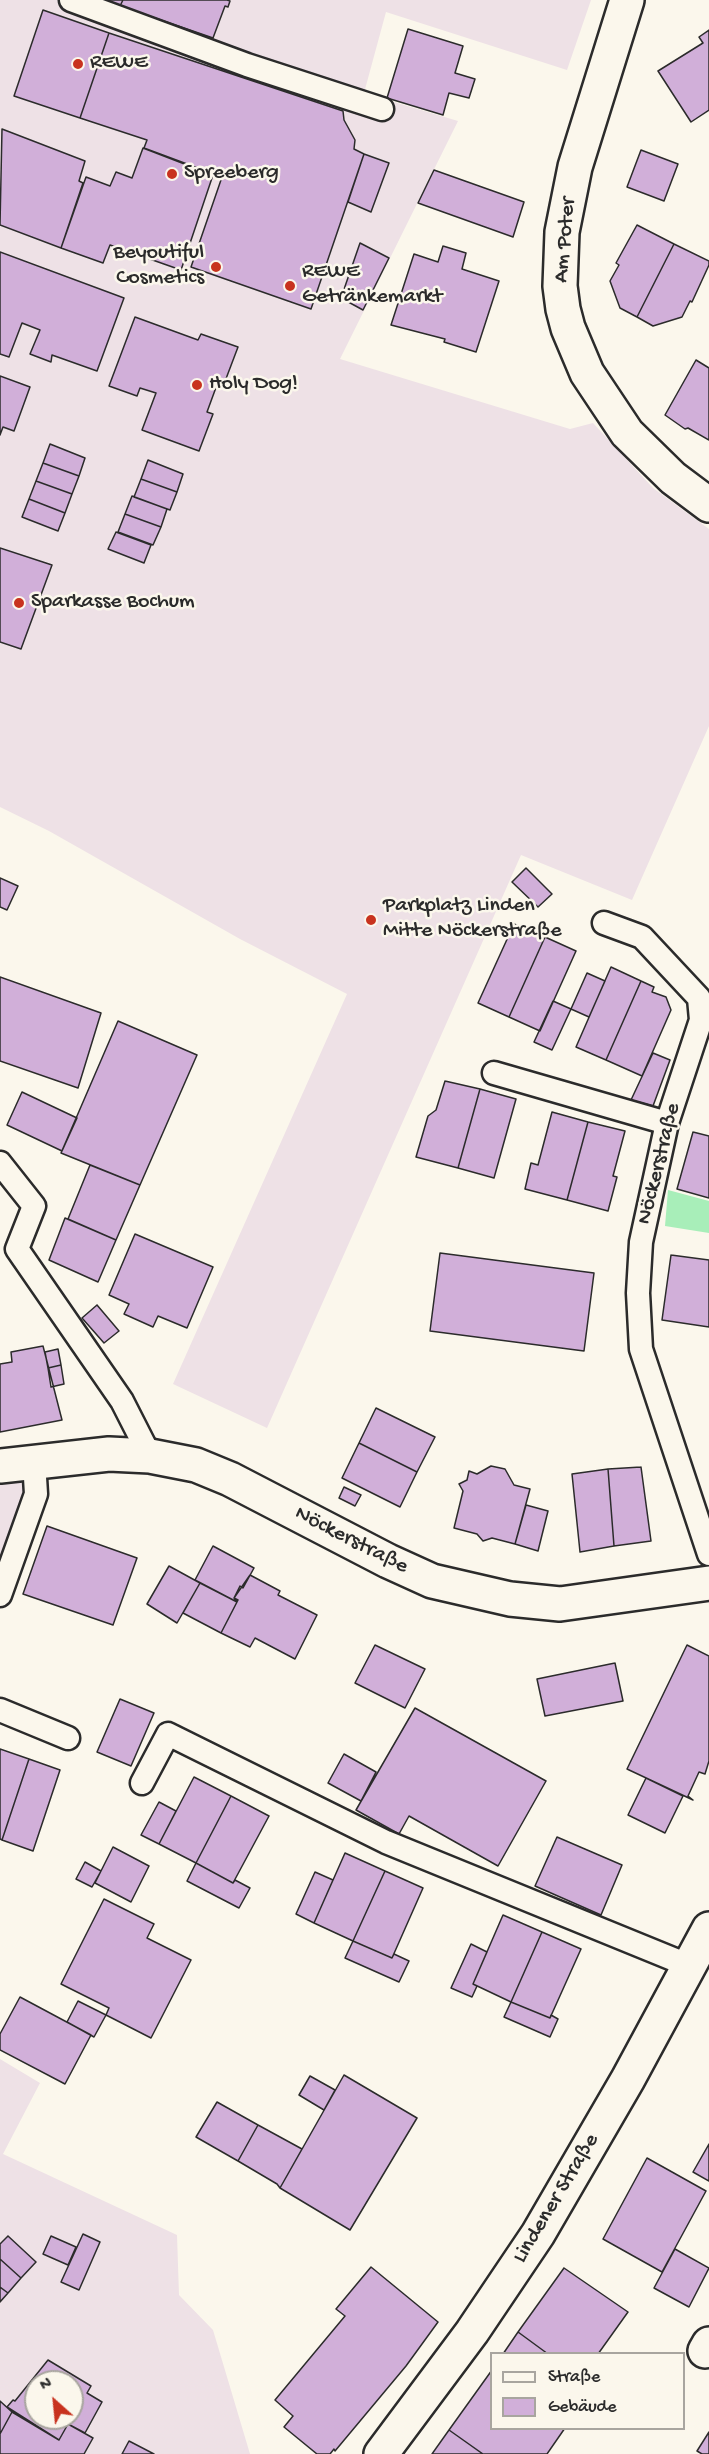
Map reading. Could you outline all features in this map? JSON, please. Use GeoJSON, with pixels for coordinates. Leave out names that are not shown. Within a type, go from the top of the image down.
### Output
{"type":"FeatureCollection","features":[{"type":"Feature","properties":{"kind":"street","name":"Am Poter"},"geometry":{"type":"LineString","coordinates":[[627,0],[573,177],[562,232],[560,286],[563,309],[568,328],[587,373],[627,433],[673,478],[709,505]]}},
{"type":"Feature","properties":{"kind":"street","name":"Nöckerstraße"},"geometry":{"type":"LineString","coordinates":[[0,1466],[109,1454],[150,1456],[196,1465],[432,1581],[510,1599],[560,1604],[709,1583]]}},
{"type":"Feature","properties":{"kind":"street","name":"Lindener Straße"},"geometry":{"type":"LineString","coordinates":[[381,2454],[472,2332],[538,2234],[709,1929]]}},
{"type":"Feature","properties":{"kind":"lane"},"geometry":{"type":"LineString","coordinates":[[71,0],[247,65],[382,109]]}},
{"type":"Feature","properties":{"kind":"lane","name":"Nöckerstraße"},"geometry":{"type":"LineString","coordinates":[[604,923],[642,937],[699,998],[701,1020],[667,1123],[641,1242],[638,1293],[640,1348],[709,1554]]}},
{"type":"Feature","properties":{"kind":"lane"},"geometry":{"type":"LineString","coordinates":[[494,1073],[667,1123]]}},
{"type":"Feature","properties":{"kind":"lane"},"geometry":{"type":"LineString","coordinates":[[0,1163],[34,1206],[8,1253],[122,1401],[150,1456]]}},
{"type":"Feature","properties":{"kind":"lane"},"geometry":{"type":"LineString","coordinates":[[0,1595],[36,1494],[34,1461]]}},
{"type":"Feature","properties":{"kind":"lane"},"geometry":{"type":"LineString","coordinates":[[0,1710],[68,1738]]}},
{"type":"Feature","properties":{"kind":"lane"},"geometry":{"type":"LineString","coordinates":[[142,1783],[168,1734],[386,1842],[690,1966]]}},
{"type":"Feature","properties":{"kind":"shaded area"},"geometry":{"type":"Polygon","coordinates":[[[0,0],[591,0],[567,70],[386,12],[364,93],[458,121],[340,359],[570,429],[593,423],[653,488],[709,529],[709,726],[632,900],[521,855],[267,1428],[173,1384],[347,994],[240,939],[49,831],[0,807],[0,0]]]}},
{"type":"Feature","properties":{"kind":"shaded area"},"geometry":{"type":"Polygon","coordinates":[[[22,1481],[24,1494],[0,1563],[0,1485],[22,1481]]]}},
{"type":"Feature","properties":{"kind":"shaded area"},"geometry":{"type":"Polygon","coordinates":[[[0,2059],[40,2083],[3,2154],[177,2235],[179,2295],[213,2330],[250,2454],[0,2454],[0,2059]]]}},
{"type":"Feature","properties":{"kind":"green space"},"geometry":{"type":"Polygon","coordinates":[[[668,1190],[709,1201],[709,1233],[665,1226],[668,1190]]]}},
{"type":"Feature","properties":{"kind":"building"},"geometry":{"type":"Polygon","coordinates":[[[103,0],[123,0],[120,6],[103,0]]]}},
{"type":"Feature","properties":{"kind":"building"},"geometry":{"type":"Polygon","coordinates":[[[123,0],[230,1],[228,7],[225,6],[213,38],[120,6],[123,0]]]}},
{"type":"Feature","properties":{"kind":"building"},"geometry":{"type":"Polygon","coordinates":[[[43,10],[109,33],[80,118],[14,96],[43,10]]]}},
{"type":"Feature","properties":{"kind":"building"},"geometry":{"type":"Polygon","coordinates":[[[408,29],[463,46],[455,73],[475,79],[469,98],[449,93],[443,115],[387,98],[408,29]]]}},
{"type":"Feature","properties":{"kind":"building"},"geometry":{"type":"Polygon","coordinates":[[[709,30],[709,110],[691,122],[658,71],[703,43],[699,37],[709,30]]]}},
{"type":"Feature","properties":{"kind":"building"},"geometry":{"type":"Polygon","coordinates":[[[109,33],[343,111],[344,120],[355,140],[354,149],[364,154],[311,309],[191,267],[222,177],[144,148],[147,140],[80,118],[109,33]]]}},
{"type":"Feature","properties":{"kind":"building"},"geometry":{"type":"Polygon","coordinates":[[[2,129],[85,161],[79,181],[83,183],[61,248],[0,225],[2,129]]]}},
{"type":"Feature","properties":{"kind":"building"},"geometry":{"type":"Polygon","coordinates":[[[143,148],[213,175],[181,270],[110,245],[103,263],[61,248],[86,177],[110,186],[116,172],[132,178],[143,148]]]}},
{"type":"Feature","properties":{"kind":"building"},"geometry":{"type":"Polygon","coordinates":[[[641,150],[678,164],[664,201],[627,187],[641,150]]]}},
{"type":"Feature","properties":{"kind":"building"},"geometry":{"type":"Polygon","coordinates":[[[364,154],[389,163],[371,212],[348,202],[364,154]]]}},
{"type":"Feature","properties":{"kind":"building"},"geometry":{"type":"Polygon","coordinates":[[[434,170],[524,202],[513,237],[418,203],[434,170]]]}},
{"type":"Feature","properties":{"kind":"building"},"geometry":{"type":"Polygon","coordinates":[[[637,225],[674,244],[637,317],[620,308],[610,281],[619,265],[616,263],[637,225]]]}},
{"type":"Feature","properties":{"kind":"building"},"geometry":{"type":"Polygon","coordinates":[[[360,243],[389,258],[363,310],[341,298],[360,243]]]}},
{"type":"Feature","properties":{"kind":"building"},"geometry":{"type":"Polygon","coordinates":[[[674,244],[709,261],[709,265],[692,302],[690,301],[682,317],[653,326],[637,317],[674,244]]]}},
{"type":"Feature","properties":{"kind":"building"},"geometry":{"type":"Polygon","coordinates":[[[443,246],[466,253],[462,269],[499,281],[476,352],[444,342],[445,339],[391,325],[414,254],[438,262],[443,246]]]}},
{"type":"Feature","properties":{"kind":"building"},"geometry":{"type":"Polygon","coordinates":[[[0,252],[124,298],[97,371],[52,355],[51,362],[30,354],[40,330],[22,323],[9,357],[0,354],[0,252]]]}},
{"type":"Feature","properties":{"kind":"building"},"geometry":{"type":"Polygon","coordinates":[[[135,317],[198,340],[201,334],[238,347],[224,384],[218,382],[207,412],[213,414],[199,451],[142,430],[156,393],[140,388],[137,396],[109,386],[135,317]]]}},
{"type":"Feature","properties":{"kind":"building"},"geometry":{"type":"Polygon","coordinates":[[[696,360],[709,368],[709,440],[688,428],[685,429],[665,415],[696,360]]]}},
{"type":"Feature","properties":{"kind":"building"},"geometry":{"type":"Polygon","coordinates":[[[0,376],[30,387],[14,431],[3,427],[0,435],[0,376]]]}},
{"type":"Feature","properties":{"kind":"building"},"geometry":{"type":"Polygon","coordinates":[[[50,444],[85,458],[79,476],[43,463],[50,444]]]}},
{"type":"Feature","properties":{"kind":"building"},"geometry":{"type":"Polygon","coordinates":[[[148,460],[183,474],[177,492],[141,479],[148,460]]]}},
{"type":"Feature","properties":{"kind":"building"},"geometry":{"type":"Polygon","coordinates":[[[43,463],[79,476],[72,494],[36,481],[43,463]]]}},
{"type":"Feature","properties":{"kind":"building"},"geometry":{"type":"Polygon","coordinates":[[[141,479],[177,492],[170,510],[134,497],[141,479]]]}},
{"type":"Feature","properties":{"kind":"building"},"geometry":{"type":"Polygon","coordinates":[[[36,481],[72,494],[65,513],[29,499],[36,481]]]}},
{"type":"Feature","properties":{"kind":"building"},"geometry":{"type":"Polygon","coordinates":[[[132,496],[167,509],[161,527],[125,514],[132,496]]]}},
{"type":"Feature","properties":{"kind":"building"},"geometry":{"type":"Polygon","coordinates":[[[29,499],[65,513],[58,531],[22,517],[29,499]]]}},
{"type":"Feature","properties":{"kind":"building"},"geometry":{"type":"Polygon","coordinates":[[[125,514],[161,527],[153,545],[118,532],[125,514]]]}},
{"type":"Feature","properties":{"kind":"building"},"geometry":{"type":"Polygon","coordinates":[[[116,532],[151,545],[144,563],[108,549],[116,532]]]}},
{"type":"Feature","properties":{"kind":"building","name":"Sparkasse Bochum"},"geometry":{"type":"Polygon","coordinates":[[[0,548],[52,565],[21,649],[0,642],[0,548]]]}},
{"type":"Feature","properties":{"kind":"building"},"geometry":{"type":"Polygon","coordinates":[[[526,868],[552,894],[538,907],[512,882],[526,868]]]}},
{"type":"Feature","properties":{"kind":"building"},"geometry":{"type":"Polygon","coordinates":[[[0,878],[18,886],[7,910],[0,907],[0,878]]]}},
{"type":"Feature","properties":{"kind":"building"},"geometry":{"type":"Polygon","coordinates":[[[514,924],[545,937],[509,1017],[478,1003],[514,924]]]}},
{"type":"Feature","properties":{"kind":"building"},"geometry":{"type":"Polygon","coordinates":[[[545,937],[576,951],[540,1031],[509,1017],[545,937]]]}},
{"type":"Feature","properties":{"kind":"building"},"geometry":{"type":"Polygon","coordinates":[[[611,967],[641,981],[606,1060],[576,1047],[611,967]]]}},
{"type":"Feature","properties":{"kind":"building"},"geometry":{"type":"Polygon","coordinates":[[[587,973],[605,981],[589,1017],[571,1009],[587,973]]]}},
{"type":"Feature","properties":{"kind":"building"},"geometry":{"type":"Polygon","coordinates":[[[0,977],[101,1013],[78,1088],[0,1061],[0,977]]]}},
{"type":"Feature","properties":{"kind":"building"},"geometry":{"type":"Polygon","coordinates":[[[641,981],[654,987],[652,992],[666,997],[671,1010],[642,1076],[606,1060],[641,981]]]}},
{"type":"Feature","properties":{"kind":"building"},"geometry":{"type":"Polygon","coordinates":[[[553,1001],[571,1009],[552,1050],[534,1042],[553,1001]]]}},
{"type":"Feature","properties":{"kind":"building"},"geometry":{"type":"Polygon","coordinates":[[[118,1021],[197,1055],[140,1185],[61,1153],[118,1021]]]}},
{"type":"Feature","properties":{"kind":"building"},"geometry":{"type":"Polygon","coordinates":[[[653,1053],[670,1060],[653,1106],[631,1100],[653,1053]]]}},
{"type":"Feature","properties":{"kind":"building"},"geometry":{"type":"Polygon","coordinates":[[[445,1081],[480,1089],[458,1168],[416,1157],[428,1116],[436,1110],[445,1081]]]}},
{"type":"Feature","properties":{"kind":"building"},"geometry":{"type":"Polygon","coordinates":[[[480,1089],[516,1099],[494,1178],[458,1168],[480,1089]]]}},
{"type":"Feature","properties":{"kind":"building"},"geometry":{"type":"Polygon","coordinates":[[[22,1092],[77,1118],[62,1151],[7,1125],[22,1092]]]}},
{"type":"Feature","properties":{"kind":"building"},"geometry":{"type":"Polygon","coordinates":[[[552,1112],[588,1122],[567,1200],[525,1189],[531,1163],[538,1165],[552,1112]]]}},
{"type":"Feature","properties":{"kind":"building"},"geometry":{"type":"Polygon","coordinates":[[[588,1122],[625,1131],[613,1176],[617,1177],[608,1211],[567,1200],[588,1122]]]}},
{"type":"Feature","properties":{"kind":"building"},"geometry":{"type":"Polygon","coordinates":[[[693,1132],[709,1136],[709,1198],[677,1189],[693,1132]]]}},
{"type":"Feature","properties":{"kind":"building"},"geometry":{"type":"Polygon","coordinates":[[[90,1165],[140,1185],[116,1240],[68,1219],[90,1165]]]}},
{"type":"Feature","properties":{"kind":"building"},"geometry":{"type":"Polygon","coordinates":[[[65,1218],[116,1240],[98,1282],[49,1260],[65,1218]]]}},
{"type":"Feature","properties":{"kind":"building"},"geometry":{"type":"Polygon","coordinates":[[[135,1234],[213,1267],[187,1328],[158,1316],[153,1327],[124,1314],[129,1304],[109,1295],[135,1234]]]}},
{"type":"Feature","properties":{"kind":"building"},"geometry":{"type":"Polygon","coordinates":[[[440,1253],[594,1273],[584,1351],[430,1331],[440,1253]]]}},
{"type":"Feature","properties":{"kind":"building"},"geometry":{"type":"Polygon","coordinates":[[[671,1255],[709,1260],[709,1327],[662,1320],[671,1255]]]}},
{"type":"Feature","properties":{"kind":"building"},"geometry":{"type":"Polygon","coordinates":[[[97,1305],[119,1331],[104,1343],[82,1318],[97,1305]]]}},
{"type":"Feature","properties":{"kind":"building"},"geometry":{"type":"Polygon","coordinates":[[[43,1346],[62,1420],[0,1432],[0,1364],[12,1362],[11,1352],[43,1346]]]}},
{"type":"Feature","properties":{"kind":"building"},"geometry":{"type":"Polygon","coordinates":[[[58,1349],[61,1365],[48,1368],[45,1352],[58,1349]]]}},
{"type":"Feature","properties":{"kind":"building"},"geometry":{"type":"Polygon","coordinates":[[[61,1365],[64,1384],[51,1387],[48,1368],[61,1365]]]}},
{"type":"Feature","properties":{"kind":"building"},"geometry":{"type":"Polygon","coordinates":[[[376,1408],[435,1437],[417,1472],[359,1443],[376,1408]]]}},
{"type":"Feature","properties":{"kind":"building"},"geometry":{"type":"Polygon","coordinates":[[[359,1443],[417,1472],[400,1507],[342,1478],[359,1443]]]}},
{"type":"Feature","properties":{"kind":"building"},"geometry":{"type":"Polygon","coordinates":[[[491,1466],[505,1469],[514,1485],[530,1489],[515,1544],[492,1538],[483,1541],[477,1534],[454,1528],[463,1491],[459,1484],[467,1480],[469,1471],[477,1474],[491,1466]]]}},
{"type":"Feature","properties":{"kind":"building"},"geometry":{"type":"Polygon","coordinates":[[[641,1467],[651,1541],[614,1546],[608,1469],[641,1467]]]}},
{"type":"Feature","properties":{"kind":"building"},"geometry":{"type":"Polygon","coordinates":[[[608,1469],[614,1546],[580,1552],[572,1474],[608,1469]]]}},
{"type":"Feature","properties":{"kind":"building"},"geometry":{"type":"Polygon","coordinates":[[[344,1487],[361,1495],[355,1506],[339,1498],[344,1487]]]}},
{"type":"Feature","properties":{"kind":"building"},"geometry":{"type":"Polygon","coordinates":[[[526,1505],[548,1511],[538,1551],[515,1544],[526,1505]]]}},
{"type":"Feature","properties":{"kind":"building"},"geometry":{"type":"Polygon","coordinates":[[[47,1526],[137,1558],[113,1625],[23,1594],[47,1526]]]}},
{"type":"Feature","properties":{"kind":"building"},"geometry":{"type":"Polygon","coordinates":[[[213,1546],[254,1568],[243,1588],[240,1586],[234,1598],[237,1602],[195,1580],[213,1546]]]}},
{"type":"Feature","properties":{"kind":"building"},"geometry":{"type":"Polygon","coordinates":[[[169,1566],[200,1583],[177,1623],[147,1604],[169,1566]]]}},
{"type":"Feature","properties":{"kind":"building"},"geometry":{"type":"Polygon","coordinates":[[[250,1575],[280,1591],[278,1595],[317,1615],[295,1659],[255,1638],[250,1647],[221,1633],[238,1600],[234,1598],[250,1575]]]}},
{"type":"Feature","properties":{"kind":"building"},"geometry":{"type":"Polygon","coordinates":[[[200,1583],[237,1602],[221,1633],[183,1613],[200,1583]]]}},
{"type":"Feature","properties":{"kind":"building"},"geometry":{"type":"Polygon","coordinates":[[[375,1645],[425,1669],[405,1708],[355,1683],[375,1645]]]}},
{"type":"Feature","properties":{"kind":"building"},"geometry":{"type":"Polygon","coordinates":[[[687,1645],[709,1656],[709,1761],[705,1774],[699,1772],[688,1796],[693,1800],[627,1769],[687,1645]]]}},
{"type":"Feature","properties":{"kind":"building"},"geometry":{"type":"Polygon","coordinates":[[[615,1663],[623,1701],[545,1716],[537,1679],[615,1663]]]}},
{"type":"Feature","properties":{"kind":"building"},"geometry":{"type":"Polygon","coordinates":[[[120,1699],[154,1713],[131,1766],[97,1752],[120,1699]]]}},
{"type":"Feature","properties":{"kind":"building"},"geometry":{"type":"Polygon","coordinates":[[[415,1708],[546,1781],[498,1866],[409,1816],[399,1834],[356,1810],[415,1708]]]}},
{"type":"Feature","properties":{"kind":"building"},"geometry":{"type":"Polygon","coordinates":[[[0,1749],[29,1759],[2,1840],[0,1839],[0,1749]]]}},
{"type":"Feature","properties":{"kind":"building"},"geometry":{"type":"Polygon","coordinates":[[[344,1754],[376,1772],[361,1801],[328,1783],[344,1754]]]}},
{"type":"Feature","properties":{"kind":"building"},"geometry":{"type":"Polygon","coordinates":[[[29,1759],[60,1770],[33,1851],[2,1840],[29,1759]]]}},
{"type":"Feature","properties":{"kind":"building"},"geometry":{"type":"Polygon","coordinates":[[[194,1777],[231,1796],[196,1863],[159,1844],[194,1777]]]}},
{"type":"Feature","properties":{"kind":"building"},"geometry":{"type":"Polygon","coordinates":[[[646,1778],[683,1796],[665,1833],[628,1815],[646,1778]]]}},
{"type":"Feature","properties":{"kind":"building"},"geometry":{"type":"Polygon","coordinates":[[[231,1796],[269,1816],[233,1883],[196,1863],[231,1796]]]}},
{"type":"Feature","properties":{"kind":"building"},"geometry":{"type":"Polygon","coordinates":[[[159,1802],[176,1811],[159,1844],[141,1835],[159,1802]]]}},
{"type":"Feature","properties":{"kind":"building"},"geometry":{"type":"Polygon","coordinates":[[[557,1837],[622,1865],[601,1915],[535,1886],[557,1837]]]}},
{"type":"Feature","properties":{"kind":"building"},"geometry":{"type":"Polygon","coordinates":[[[113,1847],[149,1866],[131,1902],[95,1883],[113,1847]]]}},
{"type":"Feature","properties":{"kind":"building"},"geometry":{"type":"Polygon","coordinates":[[[345,1853],[385,1871],[353,1941],[314,1923],[345,1853]]]}},
{"type":"Feature","properties":{"kind":"building"},"geometry":{"type":"Polygon","coordinates":[[[85,1862],[101,1871],[92,1887],[76,1879],[85,1862]]]}},
{"type":"Feature","properties":{"kind":"building"},"geometry":{"type":"Polygon","coordinates":[[[196,1863],[233,1883],[235,1880],[250,1888],[239,1908],[187,1881],[196,1863]]]}},
{"type":"Feature","properties":{"kind":"building"},"geometry":{"type":"Polygon","coordinates":[[[385,1871],[423,1888],[392,1958],[353,1941],[385,1871]]]}},
{"type":"Feature","properties":{"kind":"building"},"geometry":{"type":"Polygon","coordinates":[[[315,1872],[333,1880],[314,1923],[296,1914],[315,1872]]]}},
{"type":"Feature","properties":{"kind":"building"},"geometry":{"type":"Polygon","coordinates":[[[104,1899],[154,1924],[147,1938],[191,1960],[151,2038],[106,2015],[109,2008],[61,1984],[104,1899]]]}},
{"type":"Feature","properties":{"kind":"building"},"geometry":{"type":"Polygon","coordinates":[[[503,1915],[542,1932],[511,2002],[473,1984],[503,1915]]]}},
{"type":"Feature","properties":{"kind":"building"},"geometry":{"type":"Polygon","coordinates":[[[542,1932],[581,1949],[550,2018],[511,2002],[542,1932]]]}},
{"type":"Feature","properties":{"kind":"building"},"geometry":{"type":"Polygon","coordinates":[[[353,1941],[392,1958],[394,1954],[409,1961],[399,1982],[345,1958],[353,1941]]]}},
{"type":"Feature","properties":{"kind":"building"},"geometry":{"type":"Polygon","coordinates":[[[471,1944],[487,1952],[473,1984],[477,1986],[472,1997],[451,1988],[471,1944]]]}},
{"type":"Feature","properties":{"kind":"building"},"geometry":{"type":"Polygon","coordinates":[[[20,1997],[91,2035],[65,2084],[0,2050],[0,2034],[20,1997]]]}},
{"type":"Feature","properties":{"kind":"building"},"geometry":{"type":"Polygon","coordinates":[[[78,2001],[106,2015],[94,2037],[67,2022],[78,2001]]]}},
{"type":"Feature","properties":{"kind":"building"},"geometry":{"type":"Polygon","coordinates":[[[511,2002],[558,2019],[550,2037],[504,2017],[511,2002]]]}},
{"type":"Feature","properties":{"kind":"building"},"geometry":{"type":"Polygon","coordinates":[[[344,2075],[417,2118],[350,2230],[280,2188],[344,2075]]]}},
{"type":"Feature","properties":{"kind":"building"},"geometry":{"type":"Polygon","coordinates":[[[310,2076],[335,2090],[324,2110],[299,2095],[310,2076]]]}},
{"type":"Feature","properties":{"kind":"building"},"geometry":{"type":"Polygon","coordinates":[[[217,2102],[258,2125],[238,2161],[196,2137],[217,2102]]]}},
{"type":"Feature","properties":{"kind":"building"},"geometry":{"type":"Polygon","coordinates":[[[258,2125],[302,2149],[280,2188],[238,2161],[258,2125]]]}},
{"type":"Feature","properties":{"kind":"building"},"geometry":{"type":"Polygon","coordinates":[[[709,2144],[709,2181],[693,2172],[709,2144]]]}},
{"type":"Feature","properties":{"kind":"building"},"geometry":{"type":"Polygon","coordinates":[[[647,2158],[706,2191],[662,2272],[603,2239],[647,2158]]]}},
{"type":"Feature","properties":{"kind":"building"},"geometry":{"type":"Polygon","coordinates":[[[83,2234],[100,2242],[79,2290],[61,2282],[83,2234]]]}},
{"type":"Feature","properties":{"kind":"building"},"geometry":{"type":"Polygon","coordinates":[[[8,2236],[36,2262],[21,2278],[0,2259],[0,2244],[8,2236]]]}},
{"type":"Feature","properties":{"kind":"building"},"geometry":{"type":"Polygon","coordinates":[[[51,2236],[76,2247],[68,2265],[43,2254],[51,2236]]]}},
{"type":"Feature","properties":{"kind":"building"},"geometry":{"type":"Polygon","coordinates":[[[675,2249],[709,2268],[689,2307],[654,2288],[675,2249]]]}},
{"type":"Feature","properties":{"kind":"building"},"geometry":{"type":"Polygon","coordinates":[[[0,2259],[21,2278],[8,2293],[0,2287],[0,2259]]]}},
{"type":"Feature","properties":{"kind":"building"},"geometry":{"type":"Polygon","coordinates":[[[371,2267],[438,2322],[406,2366],[335,2451],[334,2449],[330,2454],[317,2454],[284,2427],[293,2416],[275,2400],[345,2316],[336,2309],[371,2267]]]}},
{"type":"Feature","properties":{"kind":"building"},"geometry":{"type":"Polygon","coordinates":[[[564,2268],[628,2312],[599,2352],[545,2352],[518,2332],[564,2268]]]}},
{"type":"Feature","properties":{"kind":"building"},"geometry":{"type":"Polygon","coordinates":[[[0,2287],[8,2293],[0,2302],[0,2287]]]}},
{"type":"Feature","properties":{"kind":"building"},"geometry":{"type":"Polygon","coordinates":[[[518,2332],[545,2352],[504,2352],[518,2332]]]}},
{"type":"Feature","properties":{"kind":"building"},"geometry":{"type":"Polygon","coordinates":[[[48,2360],[65,2370],[40,2370],[48,2360]]]}},
{"type":"Feature","properties":{"kind":"building"},"geometry":{"type":"Polygon","coordinates":[[[490,2373],[490,2430],[564,2430],[547,2454],[483,2454],[449,2430],[490,2373]]]}},
{"type":"Feature","properties":{"kind":"building"},"geometry":{"type":"Polygon","coordinates":[[[84,2382],[91,2386],[87,2393],[102,2402],[85,2433],[79,2430],[84,2430],[84,2382]]]}},
{"type":"Feature","properties":{"kind":"building"},"geometry":{"type":"Polygon","coordinates":[[[24,2390],[24,2418],[7,2407],[13,2400],[15,2401],[24,2390]]]}},
{"type":"Feature","properties":{"kind":"building"},"geometry":{"type":"Polygon","coordinates":[[[0,2401],[12,2412],[0,2434],[0,2401]]]}},
{"type":"Feature","properties":{"kind":"building"},"geometry":{"type":"Polygon","coordinates":[[[12,2412],[24,2419],[24,2430],[42,2430],[59,2440],[65,2430],[79,2430],[93,2438],[84,2454],[0,2454],[0,2434],[12,2412]]]}},
{"type":"Feature","properties":{"kind":"building"},"geometry":{"type":"Polygon","coordinates":[[[43,2430],[65,2430],[59,2440],[43,2430]]]}},
{"type":"Feature","properties":{"kind":"building"},"geometry":{"type":"Polygon","coordinates":[[[449,2430],[483,2454],[432,2454],[449,2430]]]}},
{"type":"Feature","properties":{"kind":"building"},"geometry":{"type":"Polygon","coordinates":[[[709,2432],[709,2454],[702,2454],[697,2451],[709,2432]]]}},
{"type":"Feature","properties":{"kind":"building"},"geometry":{"type":"Polygon","coordinates":[[[129,2441],[154,2454],[122,2454],[129,2441]]]}},
{"type":"Feature","properties":{"kind":"place","name":"REWE"},"geometry":{"type":"Point","coordinates":[78,64]}},
{"type":"Feature","properties":{"kind":"place","name":"Spreeberg"},"geometry":{"type":"Point","coordinates":[172,174]}},
{"type":"Feature","properties":{"kind":"place","name":"Beyoutiful Cosmetics"},"geometry":{"type":"Point","coordinates":[216,267]}},
{"type":"Feature","properties":{"kind":"place","name":"REWE Getränkemarkt"},"geometry":{"type":"Point","coordinates":[290,286]}},
{"type":"Feature","properties":{"kind":"place","name":"Holy Dog!"},"geometry":{"type":"Point","coordinates":[197,385]}},
{"type":"Feature","properties":{"kind":"place","name":"Sparkasse Bochum"},"geometry":{"type":"Point","coordinates":[19,603]}},
{"type":"Feature","properties":{"kind":"place","name":"Parkplatz Linden Mitte Nöckerstraße"},"geometry":{"type":"Point","coordinates":[371,920]}}]}
